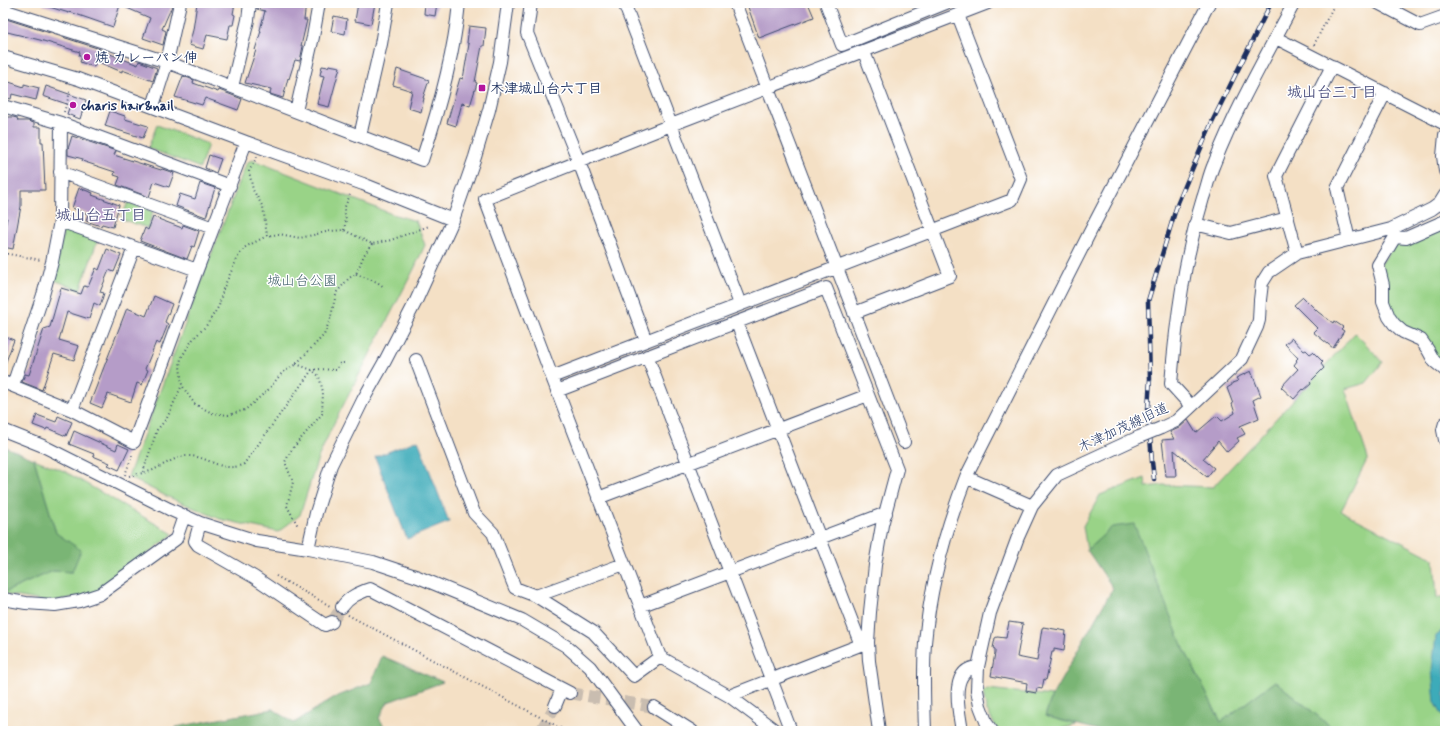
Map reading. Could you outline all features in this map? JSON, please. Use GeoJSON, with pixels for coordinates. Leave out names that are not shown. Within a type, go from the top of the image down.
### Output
{"type":"FeatureCollection","features":[{"type":"Feature","properties":{"kind":"street"},"geometry":{"type":"LineString","coordinates":[[153,106],[167,62],[180,3]]}},
{"type":"Feature","properties":{"kind":"street"},"geometry":{"type":"LineString","coordinates":[[232,87],[248,20],[250,3]]}},
{"type":"Feature","properties":{"kind":"street"},"geometry":{"type":"LineString","coordinates":[[296,112],[319,3]]}},
{"type":"Feature","properties":{"kind":"street"},"geometry":{"type":"LineString","coordinates":[[360,136],[381,44],[388,3]]}},
{"type":"Feature","properties":{"kind":"street"},"geometry":{"type":"LineString","coordinates":[[3,10],[167,62],[422,160],[436,118],[460,3]]}},
{"type":"Feature","properties":{"kind":"street"},"geometry":{"type":"LineString","coordinates":[[308,549],[316,513],[331,465],[363,400],[385,361],[419,294],[453,220],[475,158],[489,110],[500,62],[508,3]]}},
{"type":"Feature","properties":{"kind":"street"},"geometry":{"type":"LineString","coordinates":[[531,3],[527,33],[646,341]]}},
{"type":"Feature","properties":{"kind":"street"},"geometry":{"type":"LineString","coordinates":[[624,3],[740,304]]}},
{"type":"Feature","properties":{"kind":"street"},"geometry":{"type":"LineString","coordinates":[[735,3],[904,442]]}},
{"type":"Feature","properties":{"kind":"street"},"geometry":{"type":"LineString","coordinates":[[826,3],[842,45],[933,5],[946,3]]}},
{"type":"Feature","properties":{"kind":"street"},"geometry":{"type":"LineString","coordinates":[[776,731],[729,696],[660,657],[485,200],[671,125],[988,3]]}},
{"type":"Feature","properties":{"kind":"street"},"geometry":{"type":"LineString","coordinates":[[925,731],[923,684],[925,643],[929,613],[934,583],[946,532],[966,477],[1090,232],[1209,3]]}},
{"type":"Feature","properties":{"kind":"street"},"geometry":{"type":"LineString","coordinates":[[1191,406],[1171,384],[1175,331],[1184,276],[1195,224],[1213,164],[1239,107],[1294,3]]}},
{"type":"Feature","properties":{"kind":"street"},"geometry":{"type":"LineString","coordinates":[[1378,3],[1420,25],[1445,16]]}},
{"type":"Feature","properties":{"kind":"street"},"geometry":{"type":"LineString","coordinates":[[552,377],[1012,200],[1021,180],[958,15]]}},
{"type":"Feature","properties":{"kind":"street"},"geometry":{"type":"LineString","coordinates":[[1276,38],[1445,124]]}},
{"type":"Feature","properties":{"kind":"street"},"geometry":{"type":"LineString","coordinates":[[854,313],[950,276],[864,52]]}},
{"type":"Feature","properties":{"kind":"street"},"geometry":{"type":"LineString","coordinates":[[3,57],[78,79],[153,106],[246,142],[363,184],[453,220]]}},
{"type":"Feature","properties":{"kind":"street"},"geometry":{"type":"LineString","coordinates":[[1297,253],[1276,176],[1332,66]]}},
{"type":"Feature","properties":{"kind":"street"},"geometry":{"type":"LineString","coordinates":[[1349,240],[1337,188],[1385,93]]}},
{"type":"Feature","properties":{"kind":"street"},"geometry":{"type":"LineString","coordinates":[[3,106],[61,123],[230,186]]}},
{"type":"Feature","properties":{"kind":"street"},"geometry":{"type":"LineString","coordinates":[[61,123],[60,221],[52,262],[43,295],[8,384],[72,410],[134,442],[246,142]]}},
{"type":"Feature","properties":{"kind":"street"},"geometry":{"type":"LineString","coordinates":[[1445,135],[1443,156],[1445,171]]}},
{"type":"Feature","properties":{"kind":"street"},"geometry":{"type":"LineString","coordinates":[[60,172],[213,228]]}},
{"type":"Feature","properties":{"kind":"street","name":"木津加茂線旧道"},"geometry":{"type":"LineString","coordinates":[[992,731],[980,706],[977,690],[978,667],[990,613],[1018,537],[1032,506],[1057,475],[1176,421],[1242,359],[1257,327],[1262,283],[1269,272],[1297,253],[1349,240],[1393,233],[1436,207],[1445,195]]}},
{"type":"Feature","properties":{"kind":"street"},"geometry":{"type":"LineString","coordinates":[[1195,224],[1231,233],[1288,218]]}},
{"type":"Feature","properties":{"kind":"street"},"geometry":{"type":"LineString","coordinates":[[60,221],[197,270]]}},
{"type":"Feature","properties":{"kind":"street"},"geometry":{"type":"LineString","coordinates":[[1445,221],[1406,238],[1393,233],[1378,265],[1383,285],[1383,302],[1394,324],[1403,332],[1421,340],[1434,361],[1445,370]]}},
{"type":"Feature","properties":{"kind":"street"},"geometry":{"type":"LineString","coordinates":[[72,410],[134,248]]}},
{"type":"Feature","properties":{"kind":"street"},"geometry":{"type":"LineString","coordinates":[[557,391],[826,288],[897,468],[882,525],[875,565],[865,644]]}},
{"type":"Feature","properties":{"kind":"street"},"geometry":{"type":"LineString","coordinates":[[737,323],[820,537],[865,644],[869,661],[879,731]]}},
{"type":"Feature","properties":{"kind":"street"},"geometry":{"type":"LineString","coordinates":[[648,356],[791,731]]}},
{"type":"Feature","properties":{"kind":"street"},"geometry":{"type":"LineString","coordinates":[[416,360],[474,513],[493,533],[516,588],[536,596],[593,632],[634,676],[660,657]]}},
{"type":"Feature","properties":{"kind":"street"},"geometry":{"type":"LineString","coordinates":[[598,498],[868,395]]}},
{"type":"Feature","properties":{"kind":"street"},"geometry":{"type":"LineString","coordinates":[[1445,423],[1443,430],[1445,440]]}},
{"type":"Feature","properties":{"kind":"street"},"geometry":{"type":"LineString","coordinates":[[3,430],[43,446],[200,523],[257,541],[308,549],[373,562],[418,577],[522,620],[566,646],[590,667],[637,731]]}},
{"type":"Feature","properties":{"kind":"street"},"geometry":{"type":"LineString","coordinates":[[966,477],[1032,506]]}},
{"type":"Feature","properties":{"kind":"street"},"geometry":{"type":"LineString","coordinates":[[640,606],[886,513]]}},
{"type":"Feature","properties":{"kind":"street"},"geometry":{"type":"LineString","coordinates":[[3,599],[26,603],[55,605],[79,601],[100,594],[176,539],[184,516]]}},
{"type":"Feature","properties":{"kind":"street"},"geometry":{"type":"LineString","coordinates":[[200,523],[195,541],[198,545],[254,577],[325,625],[332,622]]}},
{"type":"Feature","properties":{"kind":"street"},"geometry":{"type":"LineString","coordinates":[[536,596],[624,564]]}},
{"type":"Feature","properties":{"kind":"street"},"geometry":{"type":"LineString","coordinates":[[340,610],[346,601],[357,594],[370,589],[566,691],[555,706]]}},
{"type":"Feature","properties":{"kind":"street"},"geometry":{"type":"LineString","coordinates":[[729,696],[865,644]]}},
{"type":"Feature","properties":{"kind":"street"},"geometry":{"type":"LineString","coordinates":[[962,731],[959,713],[959,680],[965,671],[978,667]]}},
{"type":"Feature","properties":{"kind":"street"},"geometry":{"type":"LineString","coordinates":[[654,707],[692,731]]}},
{"type":"Feature","properties":{"kind":"path"},"geometry":{"type":"LineString","coordinates":[[1309,55],[1335,3]]}},
{"type":"Feature","properties":{"kind":"path"},"geometry":{"type":"LineString","coordinates":[[61,123],[71,89]]}},
{"type":"Feature","properties":{"kind":"path"},"geometry":{"type":"LineString","coordinates":[[257,157],[249,171],[253,190],[263,207],[267,236]]}},
{"type":"Feature","properties":{"kind":"path"},"geometry":{"type":"LineString","coordinates":[[344,230],[346,220],[344,209],[350,194]]}},
{"type":"Feature","properties":{"kind":"path"},"geometry":{"type":"LineString","coordinates":[[372,244],[364,255],[356,274],[349,278],[337,292],[332,317],[324,335],[296,364],[282,373],[268,390],[245,410],[228,415],[212,413],[195,404],[182,385],[180,366],[181,358],[193,338],[206,326],[219,306],[223,289],[238,257],[244,248],[267,236],[279,234],[300,238],[330,231],[344,230],[372,244],[391,240],[429,226]]}},
{"type":"Feature","properties":{"kind":"path"},"geometry":{"type":"LineString","coordinates":[[3,253],[52,262]]}},
{"type":"Feature","properties":{"kind":"path"},"geometry":{"type":"LineString","coordinates":[[356,274],[377,282],[384,287]]}},
{"type":"Feature","properties":{"kind":"path"},"geometry":{"type":"LineString","coordinates":[[134,442],[135,449],[124,477],[143,473],[183,456],[197,457],[229,468],[237,467],[244,464],[312,370],[336,370],[340,363],[344,363]]}},
{"type":"Feature","properties":{"kind":"path"},"geometry":{"type":"LineString","coordinates":[[296,364],[312,370],[318,376],[323,392],[322,414],[292,449],[285,462],[293,482],[287,506],[298,526]]}},
{"type":"Feature","properties":{"kind":"path"},"geometry":{"type":"LineString","coordinates":[[143,473],[157,430],[167,418],[182,385]]}},
{"type":"Feature","properties":{"kind":"path"},"geometry":{"type":"LineString","coordinates":[[271,574],[566,731]]}},
{"type":"Feature","properties":{"kind":"green space"},"geometry":{"type":"Polygon","coordinates":[[[157,125],[208,144],[200,168],[148,148],[157,125]]]}},
{"type":"Feature","properties":{"kind":"green space","name":"城山台公園"},"geometry":{"type":"Polygon","coordinates":[[[253,160],[392,214],[416,221],[425,245],[333,425],[318,458],[300,515],[278,532],[220,519],[166,496],[128,477],[247,162],[253,160]]]}},
{"type":"Feature","properties":{"kind":"green space"},"geometry":{"type":"Polygon","coordinates":[[[128,202],[153,211],[148,228],[121,219],[128,202]]]}},
{"type":"Feature","properties":{"kind":"green space"},"geometry":{"type":"Polygon","coordinates":[[[1445,227],[1445,368],[1391,316],[1381,264],[1395,244],[1401,242],[1407,245],[1445,227]]]}},
{"type":"Feature","properties":{"kind":"green space"},"geometry":{"type":"Polygon","coordinates":[[[69,228],[98,239],[80,290],[54,280],[63,232],[69,228]]]}},
{"type":"Feature","properties":{"kind":"green space"},"geometry":{"type":"Polygon","coordinates":[[[1355,333],[1383,362],[1366,383],[1345,389],[1368,458],[1341,511],[1434,559],[1437,598],[1445,598],[1445,629],[1440,632],[1442,715],[1445,717],[1445,731],[1336,731],[1275,681],[1221,722],[1182,645],[1112,527],[1087,550],[1083,526],[1100,495],[1145,478],[1146,487],[1163,485],[1213,487],[1355,333]]]}},
{"type":"Feature","properties":{"kind":"green space"},"geometry":{"type":"Polygon","coordinates":[[[3,446],[34,459],[56,533],[81,550],[72,572],[53,571],[3,593],[3,446]]]}},
{"type":"Feature","properties":{"kind":"green space"},"geometry":{"type":"Polygon","coordinates":[[[34,459],[64,471],[173,534],[98,593],[48,602],[3,594],[53,571],[72,572],[56,533],[34,459]]]}},
{"type":"Feature","properties":{"kind":"green space"},"geometry":{"type":"Polygon","coordinates":[[[1134,524],[1182,645],[1221,722],[1275,681],[1336,731],[1102,731],[1045,716],[1052,696],[1113,588],[1087,550],[1112,527],[1134,524]]]}},
{"type":"Feature","properties":{"kind":"green space"},"geometry":{"type":"Polygon","coordinates":[[[382,656],[443,682],[388,702],[379,718],[387,731],[176,731],[176,727],[273,709],[294,723],[333,698],[371,683],[382,656]]]}},
{"type":"Feature","properties":{"kind":"green space"},"geometry":{"type":"Polygon","coordinates":[[[988,689],[1052,696],[1045,716],[1077,725],[1051,731],[998,731],[986,709],[983,691],[988,689]]]}},
{"type":"Feature","properties":{"kind":"water"},"geometry":{"type":"Polygon","coordinates":[[[418,440],[449,522],[407,539],[375,457],[418,440]]]}},
{"type":"Feature","properties":{"kind":"water"},"geometry":{"type":"Polygon","coordinates":[[[1445,629],[1445,717],[1442,715],[1435,702],[1432,670],[1436,636],[1445,629]]]}},
{"type":"Feature","properties":{"kind":"building"},"geometry":{"type":"Polygon","coordinates":[[[44,3],[164,3],[172,6],[162,29],[166,31],[163,45],[143,38],[150,18],[120,5],[113,27],[70,12],[69,13],[43,5],[44,3]]]}},
{"type":"Feature","properties":{"kind":"building"},"geometry":{"type":"Polygon","coordinates":[[[197,3],[235,3],[233,25],[230,25],[227,39],[207,35],[203,49],[189,45],[197,3]]]}},
{"type":"Feature","properties":{"kind":"building"},"geometry":{"type":"Polygon","coordinates":[[[257,3],[306,3],[304,20],[307,20],[301,46],[303,46],[300,61],[295,60],[289,79],[288,78],[283,98],[270,94],[271,89],[245,83],[256,50],[265,11],[257,9],[257,3]]]}},
{"type":"Feature","properties":{"kind":"building"},"geometry":{"type":"Polygon","coordinates":[[[358,3],[375,3],[371,24],[355,21],[358,3]]]}},
{"type":"Feature","properties":{"kind":"building"},"geometry":{"type":"Polygon","coordinates":[[[425,3],[437,3],[435,16],[424,14],[425,3]]]}},
{"type":"Feature","properties":{"kind":"building"},"geometry":{"type":"Polygon","coordinates":[[[759,3],[808,3],[814,17],[759,38],[748,7],[759,3]]]}},
{"type":"Feature","properties":{"kind":"building"},"geometry":{"type":"Polygon","coordinates":[[[334,16],[347,19],[345,34],[331,31],[334,16]]]}},
{"type":"Feature","properties":{"kind":"building"},"geometry":{"type":"Polygon","coordinates":[[[3,18],[100,49],[138,65],[139,61],[157,68],[153,81],[122,70],[122,72],[96,61],[94,67],[80,62],[82,57],[79,56],[80,52],[3,31],[3,18]]]}},
{"type":"Feature","properties":{"kind":"building"},"geometry":{"type":"Polygon","coordinates":[[[469,26],[486,28],[484,46],[482,46],[475,82],[477,83],[470,106],[462,103],[456,126],[447,123],[460,78],[463,79],[469,44],[467,43],[469,26]]]}},
{"type":"Feature","properties":{"kind":"building"},"geometry":{"type":"Polygon","coordinates":[[[329,65],[340,67],[329,107],[317,104],[324,76],[320,75],[322,66],[328,67],[329,65]]]}},
{"type":"Feature","properties":{"kind":"building"},"geometry":{"type":"Polygon","coordinates":[[[397,69],[429,80],[423,98],[421,112],[408,108],[412,91],[393,85],[397,69]]]}},
{"type":"Feature","properties":{"kind":"building"},"geometry":{"type":"Polygon","coordinates":[[[183,76],[194,80],[193,83],[218,92],[219,90],[242,99],[238,110],[205,98],[202,105],[175,97],[183,76]]]}},
{"type":"Feature","properties":{"kind":"building"},"geometry":{"type":"Polygon","coordinates":[[[3,80],[24,87],[24,84],[39,88],[36,100],[12,94],[11,99],[3,96],[3,80]]]}},
{"type":"Feature","properties":{"kind":"building"},"geometry":{"type":"Polygon","coordinates":[[[46,86],[86,100],[80,119],[67,114],[70,105],[43,96],[46,86]]]}},
{"type":"Feature","properties":{"kind":"building"},"geometry":{"type":"Polygon","coordinates":[[[110,111],[125,116],[125,119],[148,126],[143,138],[105,126],[110,111]]]}},
{"type":"Feature","properties":{"kind":"building"},"geometry":{"type":"Polygon","coordinates":[[[3,117],[17,118],[18,121],[28,121],[34,123],[34,127],[41,127],[41,142],[43,142],[45,190],[21,190],[21,206],[13,249],[3,247],[3,236],[7,218],[3,217],[3,188],[5,188],[3,117]]]}},
{"type":"Feature","properties":{"kind":"building"},"geometry":{"type":"Polygon","coordinates":[[[72,136],[116,151],[114,155],[174,173],[169,187],[154,182],[149,197],[117,185],[120,177],[114,175],[115,172],[82,161],[83,159],[68,155],[68,149],[72,136]]]}},
{"type":"Feature","properties":{"kind":"building"},"geometry":{"type":"Polygon","coordinates":[[[209,155],[221,159],[216,173],[205,168],[209,155]]]}},
{"type":"Feature","properties":{"kind":"building"},"geometry":{"type":"Polygon","coordinates":[[[200,183],[215,188],[206,217],[176,206],[180,194],[195,199],[200,183]]]}},
{"type":"Feature","properties":{"kind":"building"},"geometry":{"type":"Polygon","coordinates":[[[79,188],[93,193],[92,195],[119,205],[113,227],[102,224],[101,226],[86,221],[88,214],[72,208],[79,188]]]}},
{"type":"Feature","properties":{"kind":"building"},"geometry":{"type":"Polygon","coordinates":[[[153,217],[182,228],[183,225],[199,231],[194,247],[192,246],[187,259],[140,241],[145,228],[148,230],[153,217]]]}},
{"type":"Feature","properties":{"kind":"building"},"geometry":{"type":"Polygon","coordinates":[[[107,249],[121,255],[114,272],[109,270],[100,292],[104,293],[100,306],[94,303],[89,319],[67,312],[59,340],[79,346],[74,360],[54,354],[42,390],[22,382],[25,374],[29,375],[44,329],[50,327],[61,288],[81,294],[84,286],[88,287],[96,268],[99,270],[107,249]]]}},
{"type":"Feature","properties":{"kind":"building"},"geometry":{"type":"Polygon","coordinates":[[[154,296],[172,304],[165,322],[168,324],[160,344],[156,342],[145,369],[148,370],[142,385],[137,383],[131,402],[108,394],[102,408],[90,403],[127,308],[146,316],[154,296]]]}},
{"type":"Feature","properties":{"kind":"building"},"geometry":{"type":"Polygon","coordinates":[[[1303,297],[1318,312],[1333,323],[1334,321],[1343,327],[1341,329],[1344,331],[1333,348],[1313,332],[1317,328],[1294,305],[1303,297]]]}},
{"type":"Feature","properties":{"kind":"building"},"geometry":{"type":"Polygon","coordinates":[[[3,336],[14,340],[4,367],[3,367],[3,336]]]}},
{"type":"Feature","properties":{"kind":"building"},"geometry":{"type":"Polygon","coordinates":[[[1292,338],[1304,351],[1306,350],[1310,354],[1313,352],[1323,362],[1321,364],[1324,368],[1310,382],[1311,384],[1304,390],[1303,389],[1294,399],[1281,387],[1298,369],[1294,365],[1298,358],[1285,344],[1292,338]]]}},
{"type":"Feature","properties":{"kind":"building"},"geometry":{"type":"Polygon","coordinates":[[[1251,371],[1261,396],[1253,400],[1259,418],[1240,426],[1245,434],[1237,438],[1239,441],[1227,452],[1218,441],[1203,459],[1214,468],[1207,477],[1174,450],[1176,476],[1166,476],[1162,440],[1174,439],[1170,432],[1179,428],[1188,420],[1196,433],[1216,416],[1222,421],[1235,413],[1227,388],[1232,385],[1232,383],[1238,381],[1236,378],[1251,371]]]}},
{"type":"Feature","properties":{"kind":"building"},"geometry":{"type":"Polygon","coordinates":[[[37,415],[56,422],[58,416],[72,422],[66,436],[47,428],[46,430],[33,425],[37,415]]]}},
{"type":"Feature","properties":{"kind":"building"},"geometry":{"type":"Polygon","coordinates":[[[74,431],[116,450],[118,444],[129,449],[119,470],[108,465],[110,463],[93,456],[94,454],[69,444],[74,431]]]}},
{"type":"Feature","properties":{"kind":"building"},"geometry":{"type":"Polygon","coordinates":[[[1009,622],[1023,624],[1017,657],[1037,661],[1042,628],[1066,631],[1064,651],[1054,649],[1054,652],[1052,652],[1046,680],[1044,679],[1042,689],[1037,688],[1036,693],[1026,691],[1027,683],[991,676],[995,653],[995,649],[993,648],[995,638],[1006,638],[1009,622]]]}},
{"type":"Feature","properties":{"kind":"tunnel"},"geometry":{"type":"LineString","coordinates":[[332,622],[342,607]]}},
{"type":"Feature","properties":{"kind":"tunnel"},"geometry":{"type":"LineString","coordinates":[[570,693],[654,707]]}},
{"type":"Feature","properties":{"kind":"tunnel"},"geometry":{"type":"LineString","coordinates":[[541,731],[555,706]]}},
{"type":"Feature","properties":{"kind":"railway"},"geometry":{"type":"LineString","coordinates":[[1154,479],[1148,409],[1150,379],[1148,301],[1177,205],[1212,122],[1271,3]]}},
{"type":"Feature","properties":{"kind":"place","name":"焼 カレーパン伸"},"geometry":{"type":"Point","coordinates":[87,57]}},
{"type":"Feature","properties":{"kind":"place","name":"木津城山台六丁目"},"geometry":{"type":"Point","coordinates":[482,88]}},
{"type":"Feature","properties":{"kind":"place","name":"charis hair&nail"},"geometry":{"type":"Point","coordinates":[73,105]}},
{"type":"Feature","properties":{"kind":"district","name":"城山台三丁目"},"geometry":{"type":"Point","coordinates":[1332,92]}},
{"type":"Feature","properties":{"kind":"district","name":"城山台五丁目"},"geometry":{"type":"Point","coordinates":[101,215]}}]}
